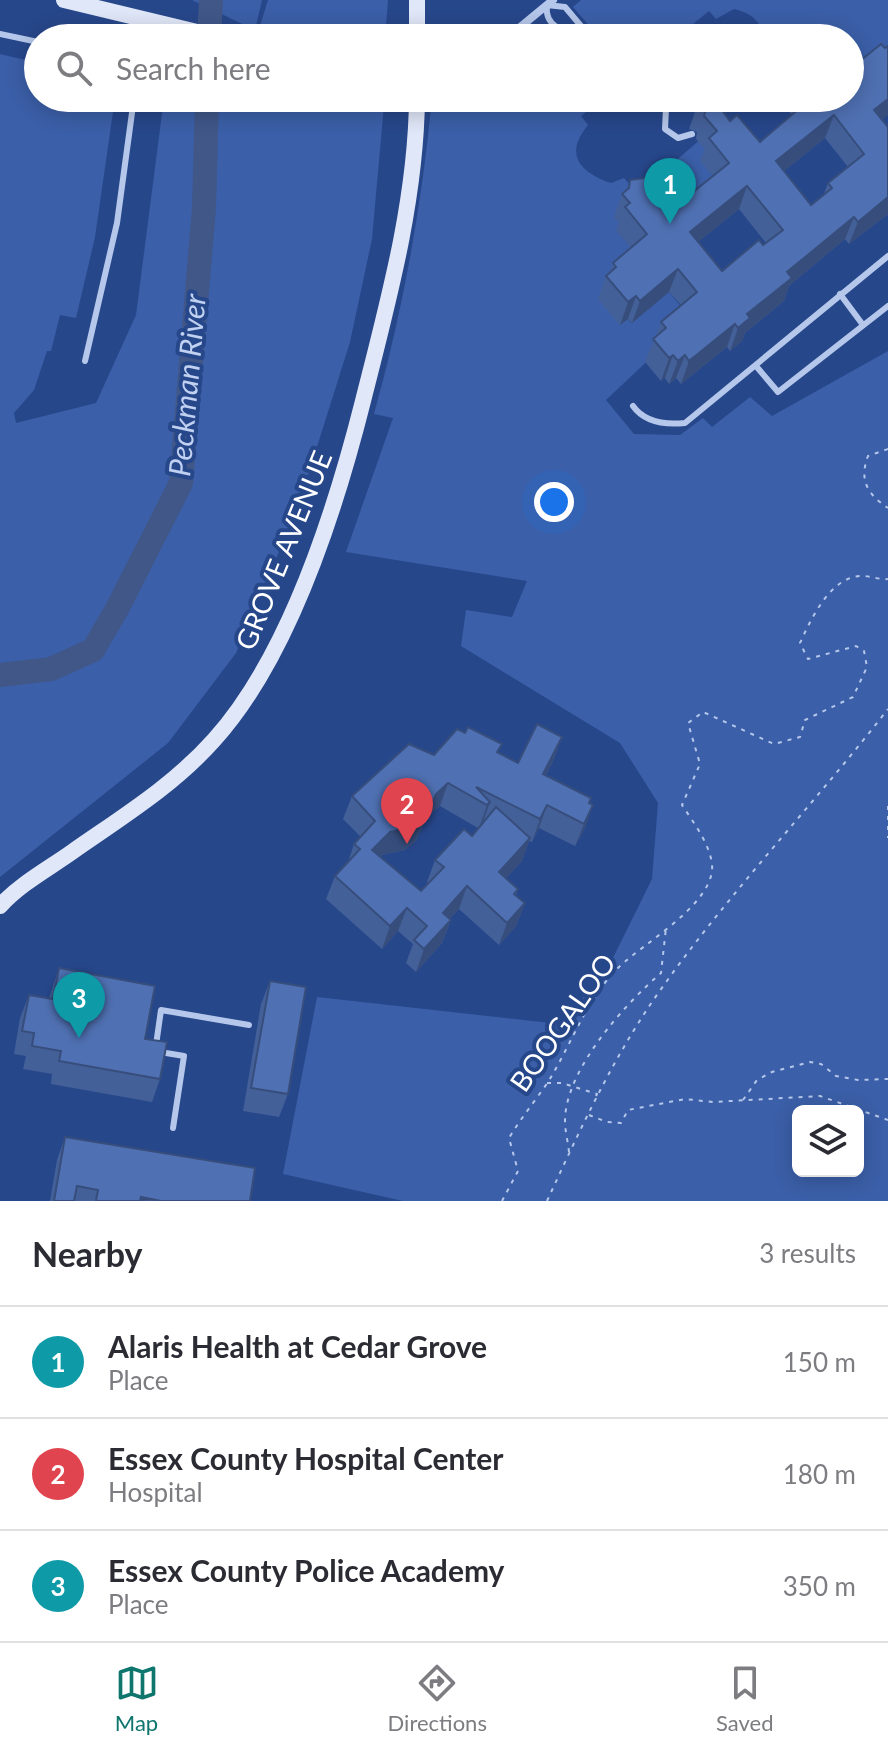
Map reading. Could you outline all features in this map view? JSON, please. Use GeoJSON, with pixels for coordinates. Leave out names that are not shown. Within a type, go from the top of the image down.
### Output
{"type":"FeatureCollection","features":[{"type":"Feature","properties":{"kind":"street"},"geometry":{"type":"LineString","coordinates":[[64,0],[112,6],[163,24]]}},
{"type":"Feature","properties":{"kind":"street"},"geometry":{"type":"LineString","coordinates":[[417,0],[417,24]]}},
{"type":"Feature","properties":{"kind":"street"},"geometry":{"type":"LineString","coordinates":[[524,24],[550,3]]}},
{"type":"Feature","properties":{"kind":"street","name":"GROVE AVENUE"},"geometry":{"type":"LineString","coordinates":[[0,906],[28,882],[182,774],[246,700],[280,639],[313,557],[361,418],[401,239],[415,112]]}},
{"type":"Feature","properties":{"kind":"lane"},"geometry":{"type":"LineString","coordinates":[[551,24],[546,15],[550,3],[565,7],[579,24]]}},
{"type":"Feature","properties":{"kind":"lane"},"geometry":{"type":"LineString","coordinates":[[0,34],[24,39]]}},
{"type":"Feature","properties":{"kind":"lane"},"geometry":{"type":"LineString","coordinates":[[85,361],[117,223],[132,112]]}},
{"type":"Feature","properties":{"kind":"lane"},"geometry":{"type":"LineString","coordinates":[[666,112],[665,129],[678,138],[692,134]]}},
{"type":"Feature","properties":{"kind":"lane"},"geometry":{"type":"LineString","coordinates":[[633,406],[640,416],[668,425],[685,423],[888,256]]}},
{"type":"Feature","properties":{"kind":"lane"},"geometry":{"type":"LineString","coordinates":[[840,294],[863,325]]}},
{"type":"Feature","properties":{"kind":"lane"},"geometry":{"type":"LineString","coordinates":[[756,366],[778,392],[888,306]]}},
{"type":"Feature","properties":{"kind":"lane"},"geometry":{"type":"LineString","coordinates":[[173,1128],[184,1056],[155,1051],[161,1010],[249,1025]]}},
{"type":"Feature","properties":{"kind":"path"},"geometry":{"type":"LineString","coordinates":[[888,449],[868,456],[862,472],[867,490],[888,508]]}},
{"type":"Feature","properties":{"kind":"path","name":"BOOGALOO"},"geometry":{"type":"LineString","coordinates":[[502,1201],[518,1171],[509,1138],[529,1104],[547,1083],[571,1038],[617,969],[701,897],[712,870],[703,837],[682,805],[700,764],[688,723],[703,712],[774,744],[800,737],[805,720],[853,697],[867,667],[864,651],[856,646],[808,659],[800,643],[824,598],[842,582],[861,575],[888,579]]}},
{"type":"Feature","properties":{"kind":"path"},"geometry":{"type":"LineString","coordinates":[[547,1201],[630,1038],[692,948],[888,709]]}},
{"type":"Feature","properties":{"kind":"path"},"geometry":{"type":"LineString","coordinates":[[888,806],[888,838]]}},
{"type":"Feature","properties":{"kind":"path"},"geometry":{"type":"LineString","coordinates":[[569,1153],[565,1119],[573,1087],[601,1038],[633,997],[661,973],[666,928]]}},
{"type":"Feature","properties":{"kind":"path"},"geometry":{"type":"LineString","coordinates":[[743,1101],[757,1080],[772,1072],[810,1062],[821,1064],[836,1076],[858,1080],[888,1079]]}},
{"type":"Feature","properties":{"kind":"path"},"geometry":{"type":"LineString","coordinates":[[547,1083],[597,1094],[589,1115]]}},
{"type":"Feature","properties":{"kind":"path"},"geometry":{"type":"LineString","coordinates":[[589,1115],[621,1123],[628,1110],[685,1099],[743,1101],[820,1096],[888,1120]]}},
{"type":"Feature","properties":{"kind":"shaded area"},"geometry":{"type":"Polygon","coordinates":[[[192,0],[262,0],[256,24],[242,24],[192,0]]]}},
{"type":"Feature","properties":{"kind":"shaded area"},"geometry":{"type":"Polygon","coordinates":[[[268,0],[388,0],[386,24],[261,24],[268,0]]]}},
{"type":"Feature","properties":{"kind":"shaded area"},"geometry":{"type":"Polygon","coordinates":[[[581,0],[888,0],[888,69],[864,79],[864,24],[758,24],[734,9],[716,19],[709,11],[693,24],[588,24],[573,7],[581,0]]]}},
{"type":"Feature","properties":{"kind":"shaded area"},"geometry":{"type":"Polygon","coordinates":[[[0,54],[24,60],[24,112],[113,112],[95,237],[76,318],[60,315],[51,351],[47,351],[34,390],[14,413],[16,423],[96,403],[136,315],[162,112],[383,112],[372,239],[350,342],[298,507],[236,653],[168,743],[0,877],[0,54]]]}},
{"type":"Feature","properties":{"kind":"shaded area"},"geometry":{"type":"Polygon","coordinates":[[[431,112],[586,112],[581,116],[588,125],[581,135],[576,153],[583,167],[600,179],[611,183],[624,178],[632,187],[672,164],[702,138],[712,151],[701,161],[724,184],[617,230],[639,257],[628,319],[631,323],[669,292],[688,315],[658,351],[606,400],[634,434],[680,435],[703,418],[712,427],[750,397],[772,416],[888,351],[888,1201],[403,1201],[283,1174],[317,997],[559,1024],[606,972],[652,879],[658,803],[620,743],[461,646],[466,610],[512,617],[527,581],[346,552],[393,418],[374,414],[417,218],[431,112]]]}},
{"type":"Feature","properties":{"kind":"building"},"geometry":{"type":"Polygon","coordinates":[[[881,44],[885,48],[888,46],[888,99],[874,110],[888,127],[888,197],[858,222],[854,217],[787,272],[792,278],[747,314],[750,318],[738,328],[735,324],[689,361],[685,355],[678,361],[673,355],[669,358],[653,339],[666,328],[661,322],[697,292],[678,269],[640,301],[636,296],[628,302],[606,276],[616,267],[613,263],[647,234],[625,207],[630,203],[622,194],[629,188],[630,180],[644,178],[652,172],[657,178],[663,174],[683,200],[729,163],[709,138],[717,131],[704,116],[705,112],[723,112],[730,121],[737,115],[760,142],[795,112],[864,112],[864,58],[881,44]],[[834,115],[776,161],[811,205],[832,188],[828,183],[864,154],[834,115]],[[747,186],[690,232],[722,271],[759,240],[763,245],[783,230],[747,186]]]}},
{"type":"Feature","properties":{"kind":"building"},"geometry":{"type":"Polygon","coordinates":[[[537,724],[562,737],[543,774],[591,798],[589,803],[593,805],[584,824],[547,805],[540,819],[476,787],[490,802],[487,805],[448,783],[436,794],[425,818],[414,827],[390,832],[372,850],[421,891],[444,867],[435,860],[464,829],[472,836],[496,807],[530,838],[499,872],[518,889],[514,894],[525,903],[507,923],[467,886],[443,913],[451,920],[424,949],[414,940],[427,926],[407,908],[390,926],[335,876],[360,849],[354,844],[375,821],[352,796],[409,744],[434,755],[457,729],[465,733],[468,727],[502,744],[497,752],[518,763],[537,724]]]}},
{"type":"Feature","properties":{"kind":"building"},"geometry":{"type":"Polygon","coordinates":[[[59,968],[155,986],[145,1039],[167,1042],[160,1079],[59,1061],[61,1051],[32,1046],[34,1033],[22,1031],[29,995],[53,999],[59,968]]]}},
{"type":"Feature","properties":{"kind":"building"},"geometry":{"type":"Polygon","coordinates":[[[270,981],[306,987],[288,1094],[251,1088],[270,981]]]}},
{"type":"Feature","properties":{"kind":"building"},"geometry":{"type":"Polygon","coordinates":[[[65,1137],[255,1168],[250,1201],[161,1201],[141,1197],[140,1201],[96,1201],[98,1190],[77,1186],[74,1201],[54,1201],[65,1137]]]}},
{"type":"Feature","properties":{"kind":"waterway","name":"Peckman River"},"geometry":{"type":"LineString","coordinates":[[210,24],[211,0]]}},
{"type":"Feature","properties":{"kind":"waterway","name":"Peckman River"},"geometry":{"type":"LineString","coordinates":[[0,675],[51,669],[93,650],[181,483],[204,208],[207,112]]}},
{"type":"Feature","properties":{"kind":"place","name":"Alaris Health at Cedar Grove"},"geometry":{"type":"Point","coordinates":[670,224]}},
{"type":"Feature","properties":{"kind":"place","name":"Essex County Hospital Center"},"geometry":{"type":"Point","coordinates":[407,844]}},
{"type":"Feature","properties":{"kind":"place","name":"Essex County Police Academy"},"geometry":{"type":"Point","coordinates":[79,1038]}}]}
